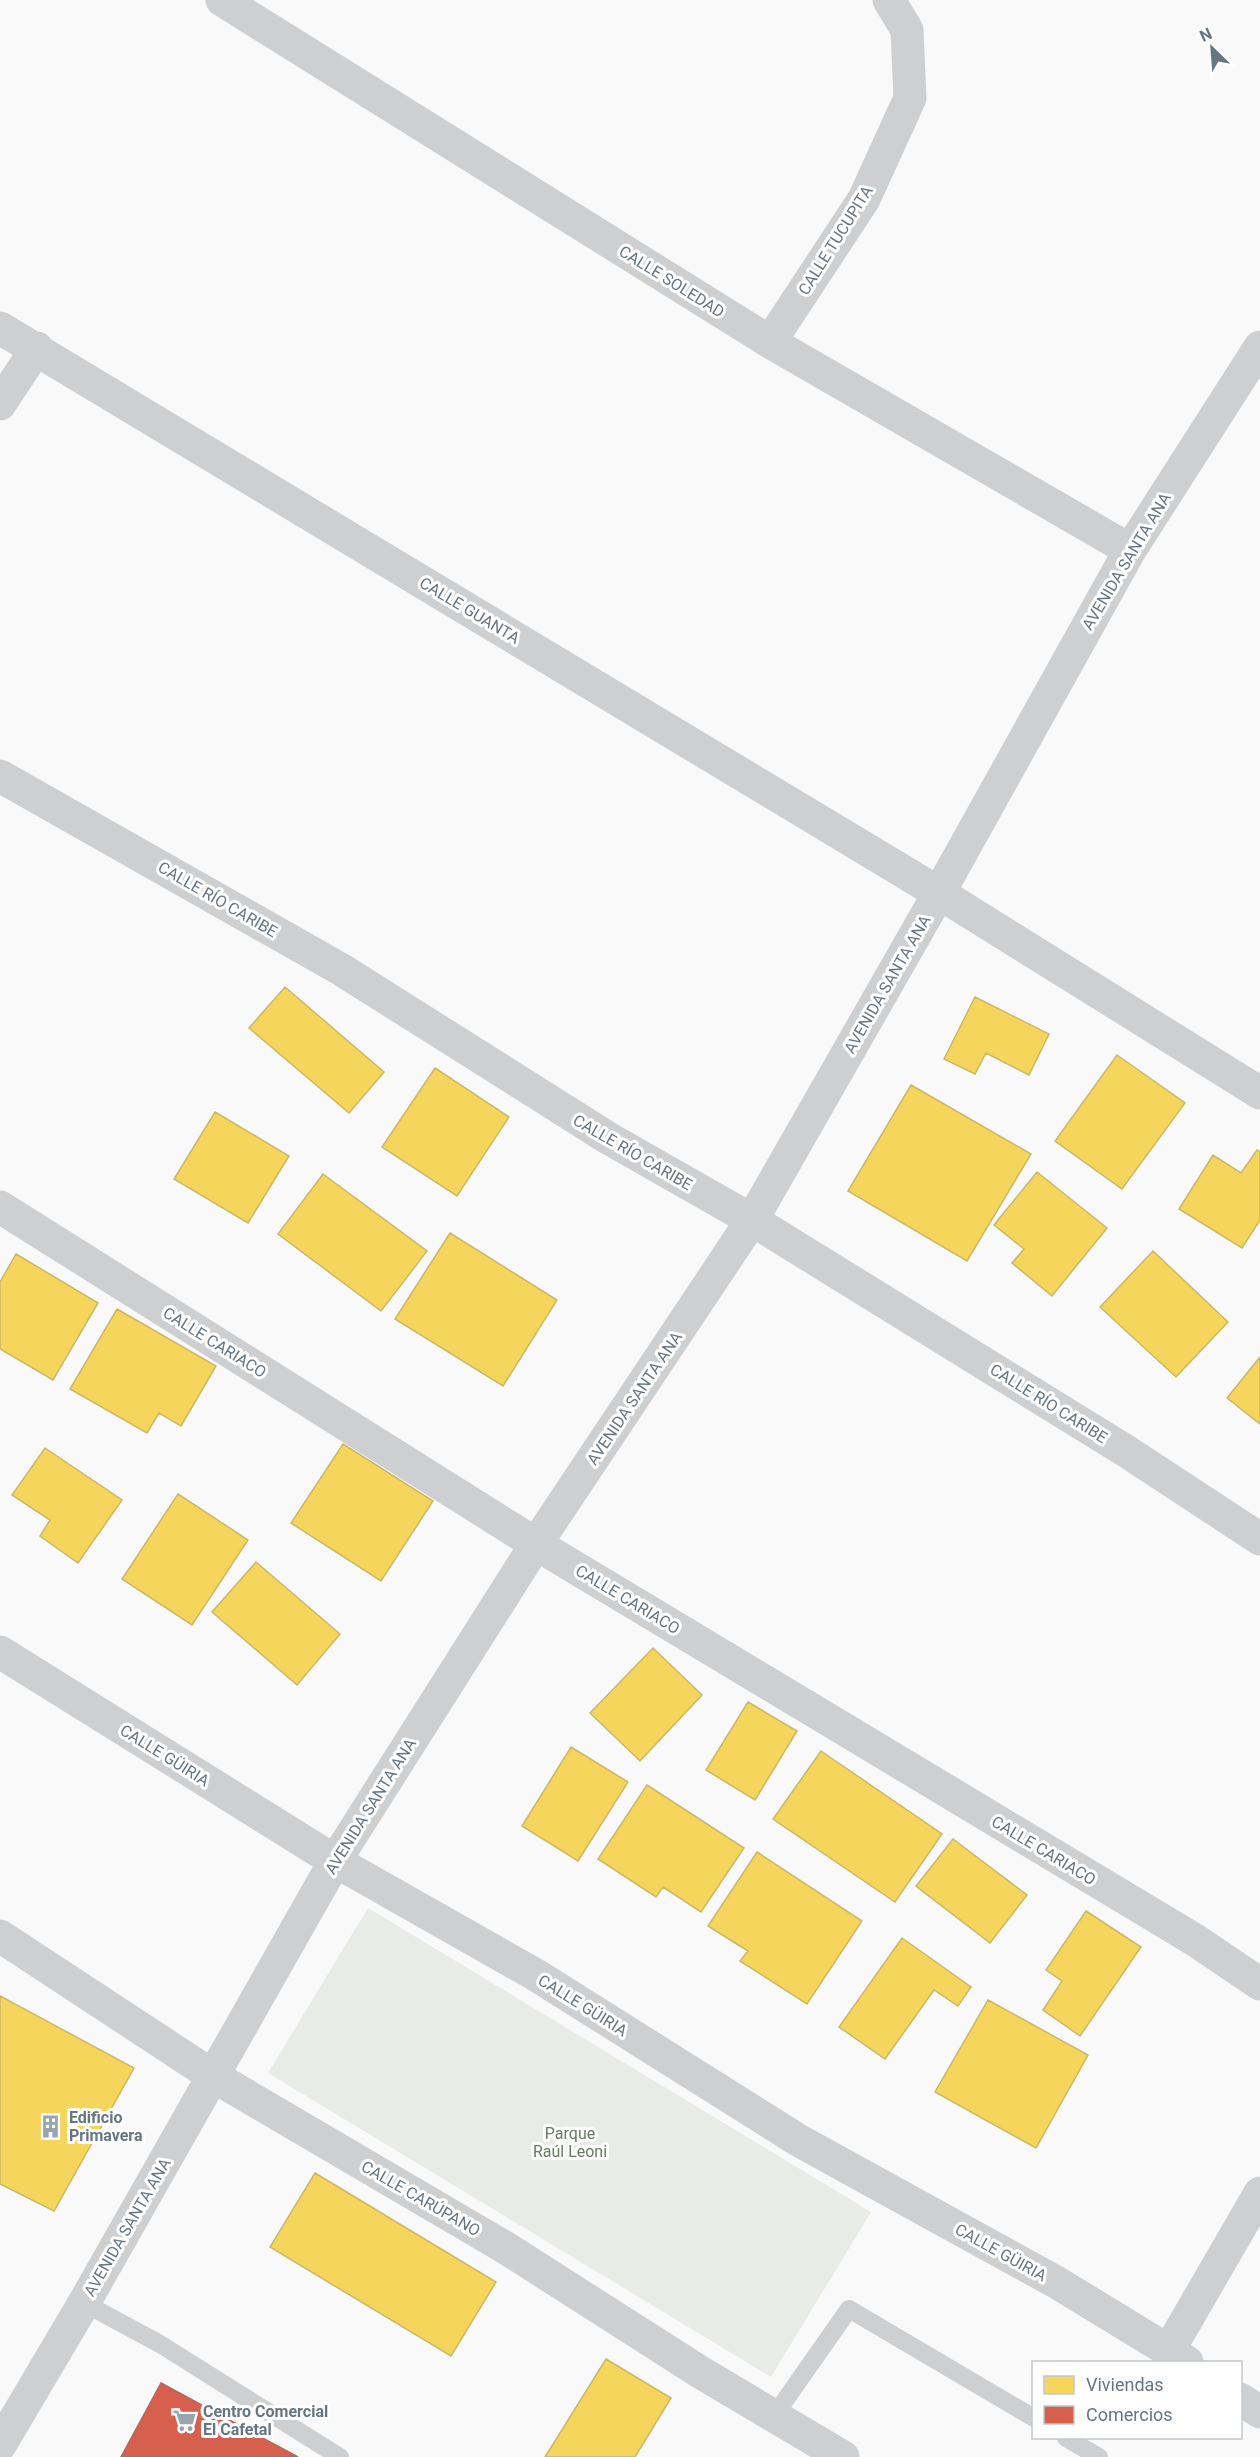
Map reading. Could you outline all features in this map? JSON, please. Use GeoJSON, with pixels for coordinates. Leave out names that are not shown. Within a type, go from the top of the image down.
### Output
{"type":"FeatureCollection","features":[{"type":"Feature","properties":{"kind":"street","name":"CALLE SOLEDAD"},"geometry":{"type":"LineString","coordinates":[[222,0],[770,342],[1130,550]]}},
{"type":"Feature","properties":{"kind":"street","name":"CALLE TUCUPITA"},"geometry":{"type":"LineString","coordinates":[[770,342],[864,199],[910,98],[907,30],[889,0]]}},
{"type":"Feature","properties":{"kind":"street","name":"CALLE GUANTA"},"geometry":{"type":"LineString","coordinates":[[0,328],[37,348],[939,892],[1260,1093]]}},
{"type":"Feature","properties":{"kind":"street","name":"AVENIDA SANTA ANA"},"geometry":{"type":"LineString","coordinates":[[0,2445],[84,2303],[335,1861],[536,1544],[753,1220],[1130,550],[1260,347]]}},
{"type":"Feature","properties":{"kind":"street"},"geometry":{"type":"LineString","coordinates":[[0,404],[37,348]]}},
{"type":"Feature","properties":{"kind":"street","name":"CALLE RÍO CARIBE"},"geometry":{"type":"LineString","coordinates":[[0,776],[342,970],[608,1138],[753,1220],[1126,1451],[1260,1539]]}},
{"type":"Feature","properties":{"kind":"street","name":"CALLE CARIACO"},"geometry":{"type":"LineString","coordinates":[[0,1207],[536,1544],[1195,1940],[1260,1984]]}},
{"type":"Feature","properties":{"kind":"street","name":"CALLE GÜIRIA"},"geometry":{"type":"LineString","coordinates":[[0,1652],[335,1861],[536,1975],[798,2140],[1056,2282],[1178,2356]]}},
{"type":"Feature","properties":{"kind":"street","name":"CALLE CARÚPANO"},"geometry":{"type":"LineString","coordinates":[[0,1936],[213,2076],[506,2248],[843,2457]]}},
{"type":"Feature","properties":{"kind":"street"},"geometry":{"type":"LineString","coordinates":[[1178,2356],[1260,2193]]}},
{"type":"Feature","properties":{"kind":"street"},"geometry":{"type":"LineString","coordinates":[[1242,2400],[1260,2412]]}},
{"type":"Feature","properties":{"kind":"lane"},"geometry":{"type":"LineString","coordinates":[[84,2303],[160,2344],[340,2457]]}},
{"type":"Feature","properties":{"kind":"lane"},"geometry":{"type":"LineString","coordinates":[[774,2416],[849,2309],[1032,2417]]}},
{"type":"Feature","properties":{"kind":"lane"},"geometry":{"type":"LineString","coordinates":[[1068,2439],[1099,2457]]}},
{"type":"Feature","properties":{"kind":"green space","name":"Parque Raúl Leoni"},"geometry":{"type":"Polygon","coordinates":[[[368,1908],[871,2212],[771,2377],[268,2073],[368,1908]]]}},
{"type":"Feature","properties":{"kind":"building: Viviendas"},"geometry":{"type":"Polygon","coordinates":[[[285,987],[384,1072],[349,1113],[249,1028],[285,987]]]}},
{"type":"Feature","properties":{"kind":"building: Viviendas"},"geometry":{"type":"Polygon","coordinates":[[[975,997],[1049,1034],[1029,1075],[986,1053],[975,1074],[944,1059],[975,997]]]}},
{"type":"Feature","properties":{"kind":"building: Viviendas"},"geometry":{"type":"Polygon","coordinates":[[[1117,1055],[1185,1103],[1122,1189],[1055,1141],[1117,1055]]]}},
{"type":"Feature","properties":{"kind":"building: Viviendas"},"geometry":{"type":"Polygon","coordinates":[[[435,1068],[509,1117],[457,1196],[382,1147],[435,1068]]]}},
{"type":"Feature","properties":{"kind":"building: Viviendas"},"geometry":{"type":"Polygon","coordinates":[[[911,1085],[1031,1154],[967,1261],[848,1191],[911,1085]]]}},
{"type":"Feature","properties":{"kind":"building: Viviendas"},"geometry":{"type":"Polygon","coordinates":[[[215,1112],[289,1156],[248,1223],[174,1179],[215,1112]]]}},
{"type":"Feature","properties":{"kind":"building: Viviendas"},"geometry":{"type":"Polygon","coordinates":[[[1257,1150],[1260,1152],[1260,1220],[1242,1248],[1179,1209],[1213,1155],[1241,1173],[1257,1150]]]}},
{"type":"Feature","properties":{"kind":"building: Viviendas"},"geometry":{"type":"Polygon","coordinates":[[[1037,1172],[1107,1228],[1052,1296],[1012,1263],[1024,1249],[994,1225],[1037,1172]]]}},
{"type":"Feature","properties":{"kind":"building: Viviendas"},"geometry":{"type":"Polygon","coordinates":[[[323,1174],[427,1251],[381,1311],[278,1234],[323,1174]]]}},
{"type":"Feature","properties":{"kind":"building: Viviendas"},"geometry":{"type":"Polygon","coordinates":[[[450,1233],[557,1300],[503,1386],[395,1319],[450,1233]]]}},
{"type":"Feature","properties":{"kind":"building: Viviendas"},"geometry":{"type":"Polygon","coordinates":[[[1153,1251],[1228,1322],[1176,1377],[1100,1307],[1153,1251]]]}},
{"type":"Feature","properties":{"kind":"building: Viviendas"},"geometry":{"type":"Polygon","coordinates":[[[16,1254],[98,1303],[53,1380],[0,1349],[0,1282],[16,1254]]]}},
{"type":"Feature","properties":{"kind":"building: Viviendas"},"geometry":{"type":"Polygon","coordinates":[[[117,1309],[216,1366],[181,1426],[159,1413],[147,1433],[70,1389],[117,1309]]]}},
{"type":"Feature","properties":{"kind":"building: Viviendas"},"geometry":{"type":"Polygon","coordinates":[[[1260,1357],[1260,1424],[1227,1398],[1260,1357]]]}},
{"type":"Feature","properties":{"kind":"building: Viviendas"},"geometry":{"type":"Polygon","coordinates":[[[343,1444],[433,1501],[381,1581],[291,1523],[343,1444]]]}},
{"type":"Feature","properties":{"kind":"building: Viviendas"},"geometry":{"type":"Polygon","coordinates":[[[45,1448],[122,1500],[78,1563],[40,1536],[50,1520],[12,1495],[45,1448]]]}},
{"type":"Feature","properties":{"kind":"building: Viviendas"},"geometry":{"type":"Polygon","coordinates":[[[178,1494],[248,1540],[192,1625],[122,1579],[178,1494]]]}},
{"type":"Feature","properties":{"kind":"building: Viviendas"},"geometry":{"type":"Polygon","coordinates":[[[256,1562],[340,1634],[297,1685],[212,1612],[256,1562]]]}},
{"type":"Feature","properties":{"kind":"building: Viviendas"},"geometry":{"type":"Polygon","coordinates":[[[653,1648],[702,1695],[640,1761],[590,1713],[653,1648]]]}},
{"type":"Feature","properties":{"kind":"building: Viviendas"},"geometry":{"type":"Polygon","coordinates":[[[748,1702],[797,1731],[755,1800],[706,1770],[748,1702]]]}},
{"type":"Feature","properties":{"kind":"building: Viviendas"},"geometry":{"type":"Polygon","coordinates":[[[571,1747],[628,1782],[578,1861],[522,1826],[571,1747]]]}},
{"type":"Feature","properties":{"kind":"building: Viviendas"},"geometry":{"type":"Polygon","coordinates":[[[821,1751],[942,1834],[895,1902],[773,1819],[821,1751]]]}},
{"type":"Feature","properties":{"kind":"building: Viviendas"},"geometry":{"type":"Polygon","coordinates":[[[647,1785],[744,1848],[701,1912],[663,1887],[656,1897],[598,1859],[647,1785]]]}},
{"type":"Feature","properties":{"kind":"building: Viviendas"},"geometry":{"type":"Polygon","coordinates":[[[953,1839],[1027,1895],[990,1943],[916,1886],[953,1839]]]}},
{"type":"Feature","properties":{"kind":"building: Viviendas"},"geometry":{"type":"Polygon","coordinates":[[[757,1852],[862,1921],[807,2004],[740,1961],[748,1951],[708,1926],[757,1852]]]}},
{"type":"Feature","properties":{"kind":"building: Viviendas"},"geometry":{"type":"Polygon","coordinates":[[[1086,1911],[1141,1947],[1080,2036],[1043,2010],[1062,1981],[1046,1970],[1086,1911]]]}},
{"type":"Feature","properties":{"kind":"building: Viviendas"},"geometry":{"type":"Polygon","coordinates":[[[902,1938],[971,1987],[958,2006],[934,1990],[885,2059],[839,2027],[902,1938]]]}},
{"type":"Feature","properties":{"kind":"building: Viviendas","name":"Edificio Primavera"},"geometry":{"type":"Polygon","coordinates":[[[0,1996],[134,2068],[54,2211],[0,2184],[0,1996]]]}},
{"type":"Feature","properties":{"kind":"building: Viviendas"},"geometry":{"type":"Polygon","coordinates":[[[988,2000],[1088,2055],[1036,2148],[935,2092],[988,2000]]]}},
{"type":"Feature","properties":{"kind":"building: Viviendas"},"geometry":{"type":"Polygon","coordinates":[[[315,2173],[496,2282],[451,2356],[270,2247],[315,2173]]]}},
{"type":"Feature","properties":{"kind":"building: Viviendas"},"geometry":{"type":"Polygon","coordinates":[[[606,2359],[671,2398],[635,2457],[545,2457],[606,2359]]]}},
{"type":"Feature","properties":{"kind":"building: Comercios","name":"Centro Comercial El Cafetal"},"geometry":{"type":"Polygon","coordinates":[[[161,2383],[298,2457],[121,2457],[161,2383]]]}},
{"type":"Feature","properties":{"kind":"place","name":"Edificio Primavera"},"geometry":{"type":"Point","coordinates":[51,2126]}},
{"type":"Feature","properties":{"kind":"place","name":"Centro Comercial El Cafetal"},"geometry":{"type":"Point","coordinates":[185,2420]}}]}
